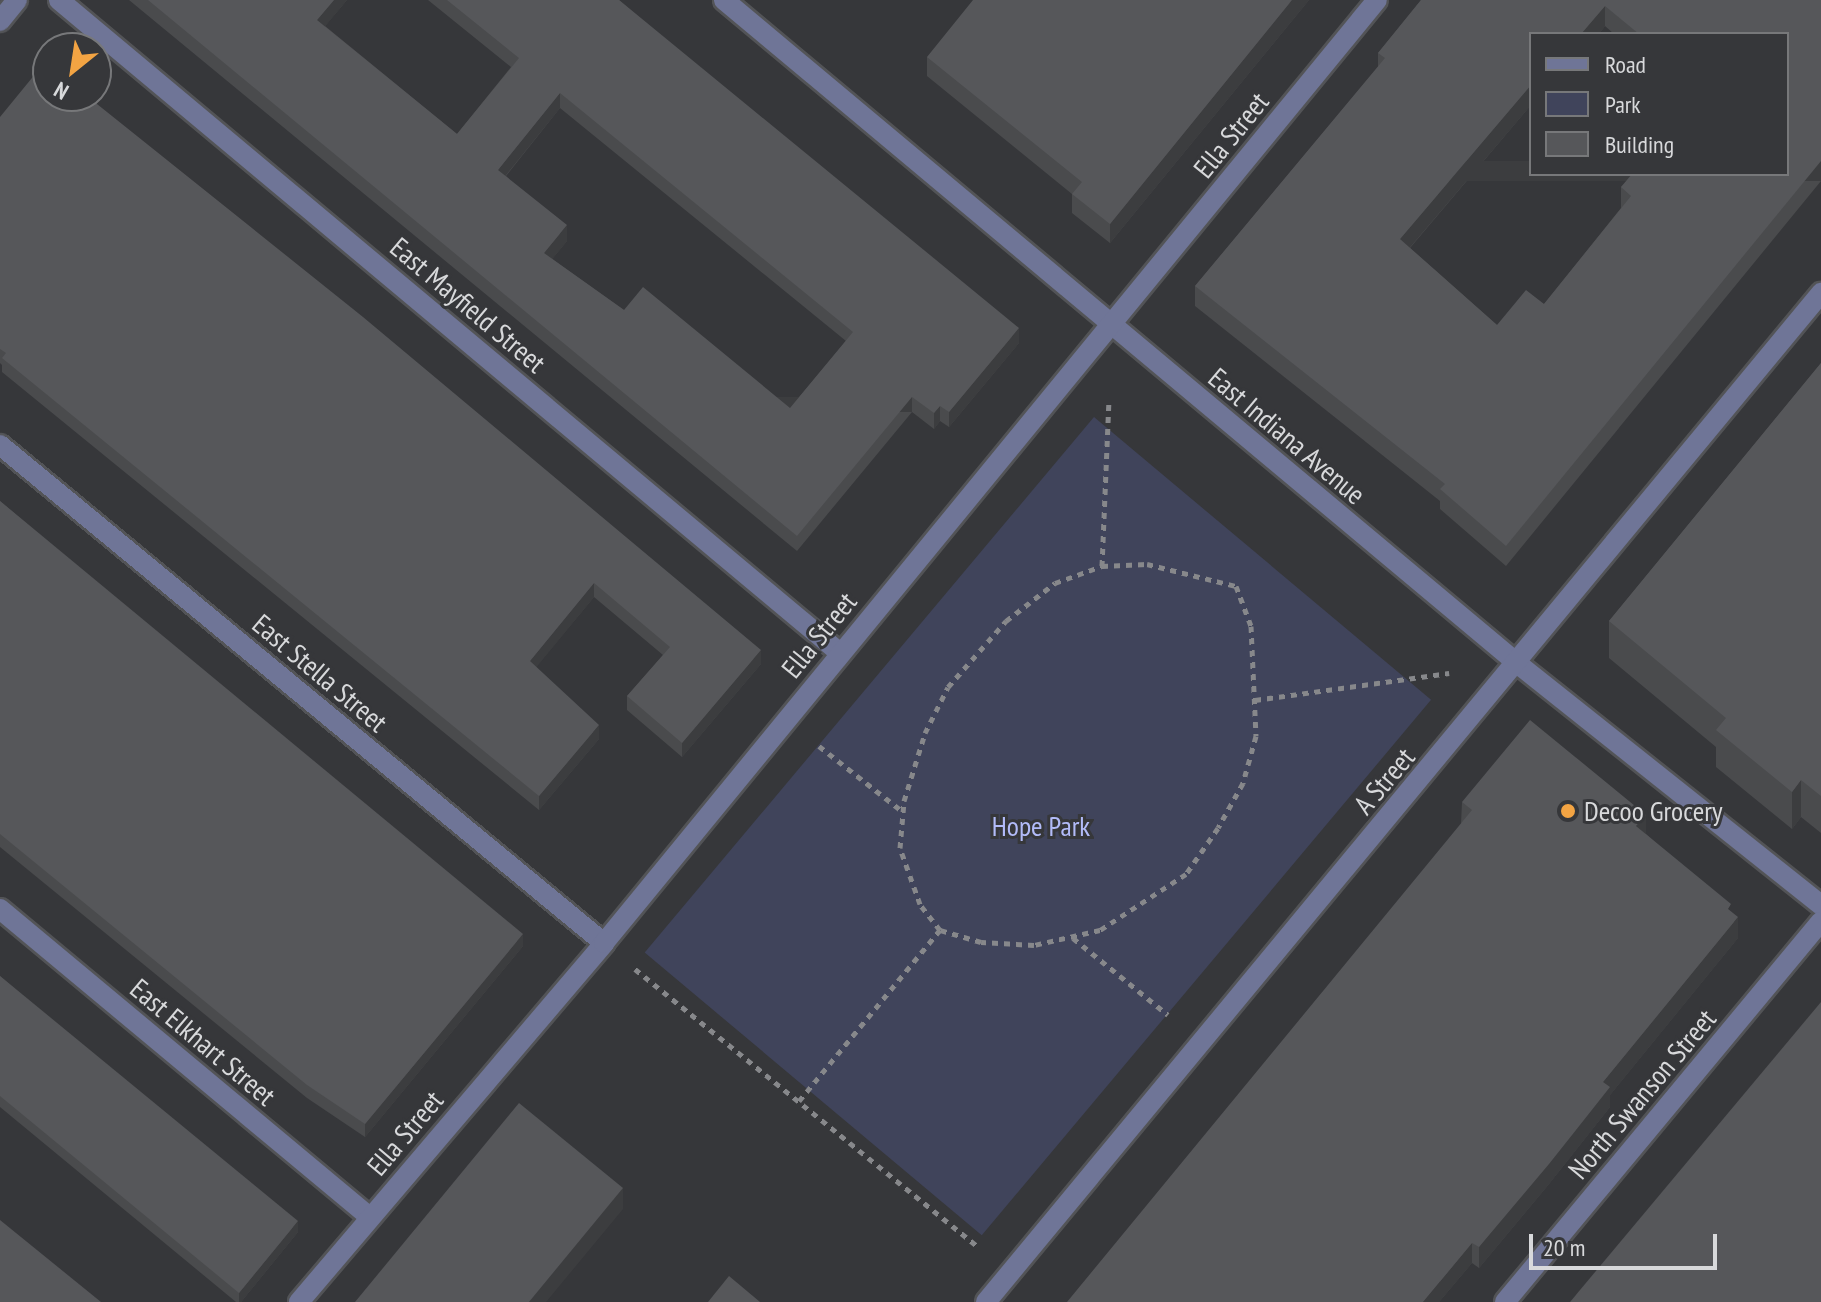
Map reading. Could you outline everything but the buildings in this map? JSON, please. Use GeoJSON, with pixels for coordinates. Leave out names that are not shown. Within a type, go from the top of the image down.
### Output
{"type":"FeatureCollection","features":[{"type":"Feature","properties":{"kind":"street"},"geometry":{"type":"LineString","coordinates":[[0,21],[17,0]]}},
{"type":"Feature","properties":{"kind":"street","name":"East Mayfield Street"},"geometry":{"type":"LineString","coordinates":[[59,0],[840,653]]}},
{"type":"Feature","properties":{"kind":"street","name":"East Indiana Avenue"},"geometry":{"type":"LineString","coordinates":[[724,0],[1111,327],[1518,664],[1821,905]]}},
{"type":"Feature","properties":{"kind":"street","name":"Ella Street"},"geometry":{"type":"LineString","coordinates":[[299,1302],[604,943],[1377,0]]}},
{"type":"Feature","properties":{"kind":"street","name":"A Street"},"geometry":{"type":"LineString","coordinates":[[986,1302],[1518,664],[1821,293]]}},
{"type":"Feature","properties":{"kind":"street","name":"East Stella Street"},"geometry":{"type":"LineString","coordinates":[[0,445],[604,943]]}},
{"type":"Feature","properties":{"kind":"street","name":"East Elkhart Street"},"geometry":{"type":"LineString","coordinates":[[0,909],[370,1217]]}},
{"type":"Feature","properties":{"kind":"street","name":"North Swanson Street"},"geometry":{"type":"LineString","coordinates":[[1505,1302],[1821,922]]}},
{"type":"Feature","properties":{"kind":"path"},"geometry":{"type":"LineString","coordinates":[[1102,566],[1111,327]]}},
{"type":"Feature","properties":{"kind":"path"},"geometry":{"type":"LineString","coordinates":[[1147,564],[1236,586],[1251,626],[1255,700],[1256,736],[1243,783],[1186,874],[1100,930],[1072,937],[1034,945],[994,943],[940,930],[909,876],[900,848],[903,812],[925,733],[969,657],[1055,583],[1102,566],[1147,564]]}},
{"type":"Feature","properties":{"kind":"path"},"geometry":{"type":"LineString","coordinates":[[1255,700],[1518,664]]}},
{"type":"Feature","properties":{"kind":"path"},"geometry":{"type":"LineString","coordinates":[[786,720],[903,812]]}},
{"type":"Feature","properties":{"kind":"path"},"geometry":{"type":"LineString","coordinates":[[799,1101],[940,930]]}},
{"type":"Feature","properties":{"kind":"path"},"geometry":{"type":"LineString","coordinates":[[1072,937],[1202,1042]]}},
{"type":"Feature","properties":{"kind":"path"},"geometry":{"type":"LineString","coordinates":[[604,943],[1010,1273]]}},
{"type":"Feature","properties":{"kind":"green space","name":"Hope Park"},"geometry":{"type":"Polygon","coordinates":[[[1094,417],[1431,700],[982,1235],[645,952],[1094,417]]]}},
{"type":"Feature","properties":{"kind":"place","name":"Decoo Grocery"},"geometry":{"type":"Point","coordinates":[1568,811]}}]}
